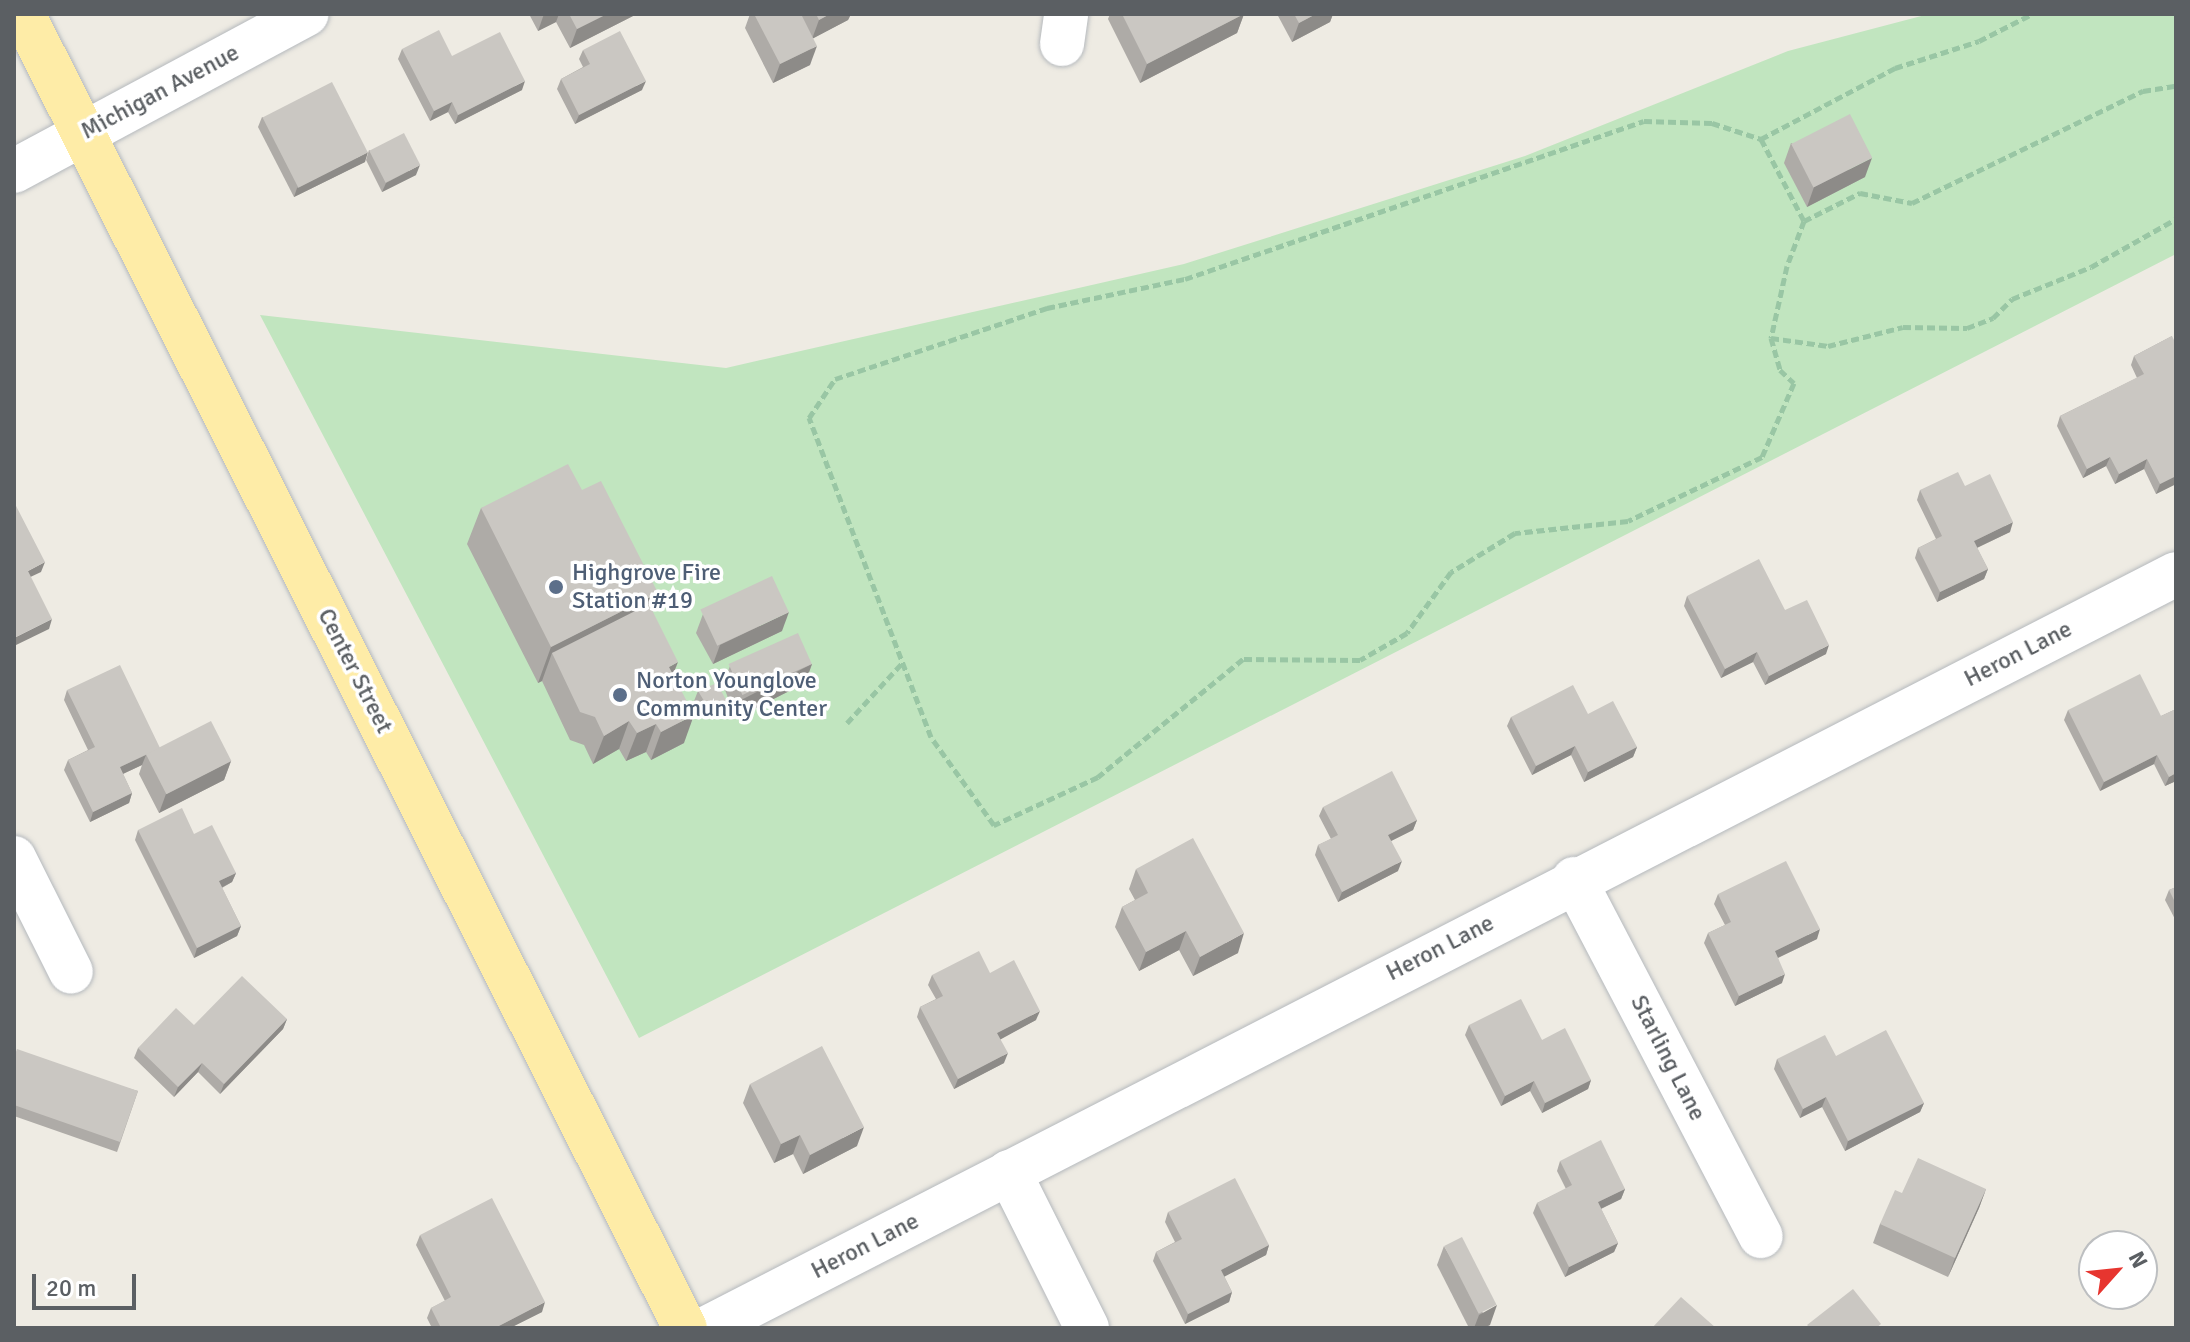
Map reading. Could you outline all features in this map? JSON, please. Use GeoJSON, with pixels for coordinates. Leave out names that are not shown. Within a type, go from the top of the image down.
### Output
{"type":"FeatureCollection","features":[{"type":"Feature","properties":{"kind":"main road","name":"Center Street"},"geometry":{"type":"LineString","coordinates":[[23,14],[685,1328]]}},
{"type":"Feature","properties":{"kind":"street","name":"Michigan Avenue"},"geometry":{"type":"LineString","coordinates":[[14,171],[307,14]]}},
{"type":"Feature","properties":{"kind":"street","name":"Heron Lane"},"geometry":{"type":"LineString","coordinates":[[707,1328],[1574,879],[2176,574]]}},
{"type":"Feature","properties":{"kind":"street"},"geometry":{"type":"LineString","coordinates":[[14,858],[71,972]]}},
{"type":"Feature","properties":{"kind":"street","name":"Starling Lane"},"geometry":{"type":"LineString","coordinates":[[1574,879],[1761,1236]]}},
{"type":"Feature","properties":{"kind":"street"},"geometry":{"type":"LineString","coordinates":[[1009,1172],[1087,1328]]}},
{"type":"Feature","properties":{"kind":"path"},"geometry":{"type":"LineString","coordinates":[[1761,139],[1895,68],[1979,41],[2032,14]]}},
{"type":"Feature","properties":{"kind":"path"},"geometry":{"type":"LineString","coordinates":[[1804,221],[1761,139],[1712,123],[1644,121],[1185,279],[1047,308],[835,379],[809,418],[931,737],[994,825],[1098,777],[1243,659],[1360,660],[1407,633],[1451,572],[1515,533],[1628,521],[1762,457],[1794,383],[1780,370],[1771,338],[1787,266],[1804,221],[1860,193],[1912,203],[2143,91],[2176,86]]}},
{"type":"Feature","properties":{"kind":"path"},"geometry":{"type":"LineString","coordinates":[[1771,338],[1828,346],[1903,327],[1967,328],[1993,318],[2012,299],[2091,267],[2176,219]]}},
{"type":"Feature","properties":{"kind":"path"},"geometry":{"type":"LineString","coordinates":[[847,723],[903,662]]}},
{"type":"Feature","properties":{"kind":"green space"},"geometry":{"type":"Polygon","coordinates":[[[1929,14],[2176,14],[2176,254],[639,1038],[260,315],[726,368],[1184,264],[1525,156],[1788,51],[1929,14]]]}},
{"type":"Feature","properties":{"kind":"building"},"geometry":{"type":"Polygon","coordinates":[[[569,14],[607,14],[577,29],[569,14]]]}},
{"type":"Feature","properties":{"kind":"building"},"geometry":{"type":"Polygon","coordinates":[[[754,14],[801,14],[817,46],[780,64],[754,14]]]}},
{"type":"Feature","properties":{"kind":"building"},"geometry":{"type":"Polygon","coordinates":[[[816,14],[830,14],[819,20],[816,14]]]}},
{"type":"Feature","properties":{"kind":"building"},"geometry":{"type":"Polygon","coordinates":[[[1122,14],[1244,14],[1147,64],[1122,14]]]}},
{"type":"Feature","properties":{"kind":"building"},"geometry":{"type":"Polygon","coordinates":[[[1294,14],[1316,14],[1299,23],[1294,14]]]}},
{"type":"Feature","properties":{"kind":"building"},"geometry":{"type":"Polygon","coordinates":[[[439,30],[452,56],[500,32],[525,81],[458,115],[452,102],[434,111],[402,49],[439,30]]]}},
{"type":"Feature","properties":{"kind":"building"},"geometry":{"type":"Polygon","coordinates":[[[620,31],[646,81],[579,115],[561,79],[590,64],[583,50],[620,31]]]}},
{"type":"Feature","properties":{"kind":"building"},"geometry":{"type":"Polygon","coordinates":[[[332,82],[368,152],[298,188],[263,117],[332,82]]]}},
{"type":"Feature","properties":{"kind":"building"},"geometry":{"type":"Polygon","coordinates":[[[1850,114],[1872,158],[1813,188],[1791,144],[1850,114]]]}},
{"type":"Feature","properties":{"kind":"building"},"geometry":{"type":"Polygon","coordinates":[[[404,133],[420,165],[386,183],[369,151],[404,133]]]}},
{"type":"Feature","properties":{"kind":"building"},"geometry":{"type":"Polygon","coordinates":[[[2172,336],[2176,344],[2176,476],[2160,484],[2147,459],[2119,474],[2110,457],[2087,469],[2060,416],[2144,374],[2134,356],[2172,336]]]}},
{"type":"Feature","properties":{"kind":"building","name":"Highgrove Fire Station #19"},"geometry":{"type":"Polygon","coordinates":[[[568,464],[582,490],[601,481],[658,593],[551,647],[481,508],[568,464]]]}},
{"type":"Feature","properties":{"kind":"building"},"geometry":{"type":"Polygon","coordinates":[[[1958,472],[1965,486],[1990,474],[2013,522],[1974,541],[1988,569],[1940,592],[1918,548],[1942,536],[1920,490],[1958,472]]]}},
{"type":"Feature","properties":{"kind":"building"},"geometry":{"type":"Polygon","coordinates":[[[14,502],[45,562],[28,571],[52,619],[14,638],[14,502]]]}},
{"type":"Feature","properties":{"kind":"building"},"geometry":{"type":"Polygon","coordinates":[[[1759,559],[1785,610],[1807,600],[1829,645],[1769,676],[1757,652],[1725,669],[1687,596],[1759,559]]]}},
{"type":"Feature","properties":{"kind":"building"},"geometry":{"type":"Polygon","coordinates":[[[772,576],[789,612],[717,646],[700,609],[772,576]]]}},
{"type":"Feature","properties":{"kind":"building"},"geometry":{"type":"Polygon","coordinates":[[[649,604],[678,662],[669,667],[694,715],[661,732],[656,724],[637,733],[629,721],[604,736],[595,717],[580,712],[552,653],[649,604]]]}},
{"type":"Feature","properties":{"kind":"building"},"geometry":{"type":"Polygon","coordinates":[[[798,633],[812,664],[742,695],[729,664],[798,633]]]}},
{"type":"Feature","properties":{"kind":"building"},"geometry":{"type":"Polygon","coordinates":[[[120,665],[160,748],[120,767],[132,793],[93,812],[68,760],[95,747],[67,690],[120,665]]]}},
{"type":"Feature","properties":{"kind":"building"},"geometry":{"type":"Polygon","coordinates":[[[2140,674],[2161,716],[2176,709],[2176,773],[2169,777],[2157,755],[2104,782],[2068,710],[2140,674]]]}},
{"type":"Feature","properties":{"kind":"building"},"geometry":{"type":"Polygon","coordinates":[[[717,683],[726,700],[709,709],[698,691],[717,683]]]}},
{"type":"Feature","properties":{"kind":"building"},"geometry":{"type":"Polygon","coordinates":[[[1573,685],[1588,714],[1613,701],[1637,747],[1588,772],[1575,746],[1536,766],[1511,717],[1573,685]]]}},
{"type":"Feature","properties":{"kind":"building"},"geometry":{"type":"Polygon","coordinates":[[[211,721],[231,761],[166,794],[146,754],[211,721]]]}},
{"type":"Feature","properties":{"kind":"building"},"geometry":{"type":"Polygon","coordinates":[[[1392,771],[1417,820],[1388,835],[1402,861],[1342,892],[1318,845],[1338,835],[1323,807],[1392,771]]]}},
{"type":"Feature","properties":{"kind":"building"},"geometry":{"type":"Polygon","coordinates":[[[182,808],[194,834],[212,825],[236,873],[219,881],[241,926],[197,948],[138,830],[182,808]]]}},
{"type":"Feature","properties":{"kind":"building"},"geometry":{"type":"Polygon","coordinates":[[[1193,838],[1244,933],[1200,957],[1186,931],[1146,952],[1122,907],[1148,893],[1136,869],[1193,838]]]}},
{"type":"Feature","properties":{"kind":"building"},"geometry":{"type":"Polygon","coordinates":[[[1786,861],[1820,929],[1775,951],[1785,974],[1739,996],[1708,933],[1731,922],[1718,894],[1786,861]]]}},
{"type":"Feature","properties":{"kind":"building"},"geometry":{"type":"Polygon","coordinates":[[[2176,887],[2176,904],[2169,890],[2176,887]]]}},
{"type":"Feature","properties":{"kind":"building"},"geometry":{"type":"Polygon","coordinates":[[[979,951],[990,973],[1014,960],[1040,1011],[997,1033],[1008,1053],[958,1079],[920,1007],[943,996],[932,975],[979,951]]]}},
{"type":"Feature","properties":{"kind":"building"},"geometry":{"type":"Polygon","coordinates":[[[242,976],[287,1019],[224,1084],[202,1063],[178,1087],[138,1048],[176,1008],[194,1025],[242,976]]]}},
{"type":"Feature","properties":{"kind":"building"},"geometry":{"type":"Polygon","coordinates":[[[1521,999],[1542,1040],[1565,1028],[1591,1080],[1545,1103],[1534,1081],[1505,1096],[1469,1025],[1521,999]]]}},
{"type":"Feature","properties":{"kind":"building"},"geometry":{"type":"Polygon","coordinates":[[[1886,1030],[1924,1103],[1848,1141],[1826,1097],[1803,1109],[1777,1059],[1825,1035],[1836,1056],[1886,1030]]]}},
{"type":"Feature","properties":{"kind":"building"},"geometry":{"type":"Polygon","coordinates":[[[822,1046],[864,1127],[810,1155],[800,1135],[781,1144],[750,1084],[822,1046]]]}},
{"type":"Feature","properties":{"kind":"building"},"geometry":{"type":"Polygon","coordinates":[[[17,1049],[138,1091],[120,1142],[14,1105],[14,1057],[17,1049]]]}},
{"type":"Feature","properties":{"kind":"building"},"geometry":{"type":"Polygon","coordinates":[[[1601,1140],[1625,1189],[1598,1202],[1618,1243],[1569,1267],[1537,1203],[1572,1185],[1560,1161],[1601,1140]]]}},
{"type":"Feature","properties":{"kind":"building"},"geometry":{"type":"Polygon","coordinates":[[[1918,1158],[1986,1189],[1955,1258],[1880,1224],[1895,1190],[1902,1193],[1918,1158]]]}},
{"type":"Feature","properties":{"kind":"building"},"geometry":{"type":"Polygon","coordinates":[[[1235,1178],[1269,1245],[1221,1270],[1232,1292],[1188,1314],[1156,1252],[1182,1239],[1168,1212],[1235,1178]]]}},
{"type":"Feature","properties":{"kind":"building"},"geometry":{"type":"Polygon","coordinates":[[[492,1198],[545,1302],[495,1328],[441,1328],[431,1308],[451,1297],[420,1235],[492,1198]]]}},
{"type":"Feature","properties":{"kind":"building"},"geometry":{"type":"Polygon","coordinates":[[[1462,1237],[1497,1305],[1479,1314],[1444,1246],[1462,1237]]]}},
{"type":"Feature","properties":{"kind":"building"},"geometry":{"type":"Polygon","coordinates":[[[1853,1289],[1881,1324],[1876,1328],[1810,1328],[1807,1325],[1853,1289]]]}},
{"type":"Feature","properties":{"kind":"building"},"geometry":{"type":"Polygon","coordinates":[[[1681,1297],[1716,1328],[1652,1328],[1681,1297]]]}},
{"type":"Feature","properties":{"kind":"place","name":"Highgrove Fire Station #19"},"geometry":{"type":"Point","coordinates":[556,587]}},
{"type":"Feature","properties":{"kind":"place","name":"Norton Younglove Community Center"},"geometry":{"type":"Point","coordinates":[620,695]}}]}
